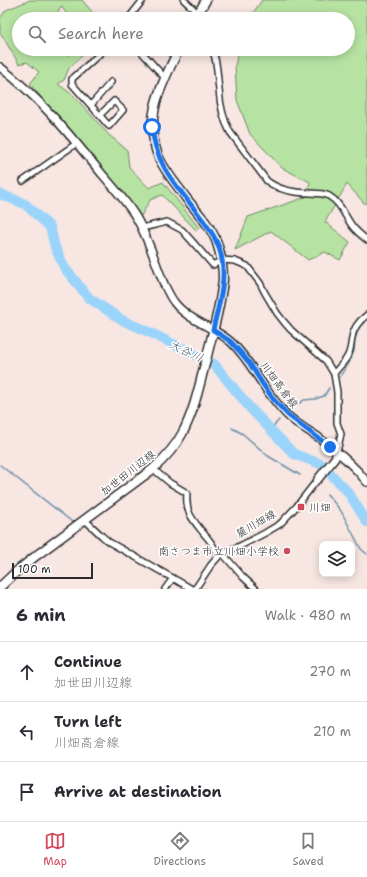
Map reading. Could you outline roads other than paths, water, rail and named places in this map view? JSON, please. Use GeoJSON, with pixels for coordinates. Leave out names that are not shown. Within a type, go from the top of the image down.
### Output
{"type":"FeatureCollection","features":[{"type":"Feature","properties":{"kind":"main road"},"geometry":{"type":"LineString","coordinates":[[199,12],[206,0]]}},
{"type":"Feature","properties":{"kind":"main road","name":"加世田川辺線"},"geometry":{"type":"LineString","coordinates":[[0,587],[22,567],[153,469],[173,449],[190,418],[221,295],[223,278],[222,260],[211,230],[172,179],[160,159],[153,135],[152,119],[156,100],[176,56]]}},
{"type":"Feature","properties":{"kind":"street"},"geometry":{"type":"LineString","coordinates":[[134,12],[143,0]]}},
{"type":"Feature","properties":{"kind":"street"},"geometry":{"type":"LineString","coordinates":[[184,0],[194,12]]}},
{"type":"Feature","properties":{"kind":"street"},"geometry":{"type":"LineString","coordinates":[[97,56],[72,79],[72,84],[109,126],[123,110],[114,101],[100,115]]}},
{"type":"Feature","properties":{"kind":"street"},"geometry":{"type":"LineString","coordinates":[[145,56],[165,78]]}},
{"type":"Feature","properties":{"kind":"street"},"geometry":{"type":"LineString","coordinates":[[216,56],[220,101],[226,126],[267,181],[274,187],[286,191],[326,194],[330,196],[338,203],[354,228],[367,240]]}},
{"type":"Feature","properties":{"kind":"street","name":"川畑高倉線"},"geometry":{"type":"LineString","coordinates":[[0,67],[23,86],[58,121],[77,142],[134,214],[142,228],[173,302],[212,333],[230,341],[250,364],[270,394],[288,415],[336,455],[351,464],[367,482]]}},
{"type":"Feature","properties":{"kind":"street"},"geometry":{"type":"LineString","coordinates":[[91,105],[111,82]]}},
{"type":"Feature","properties":{"kind":"street"},"geometry":{"type":"LineString","coordinates":[[23,181],[77,142]]}},
{"type":"Feature","properties":{"kind":"street"},"geometry":{"type":"LineString","coordinates":[[142,228],[167,222],[182,230],[213,265],[222,260],[235,261],[247,266],[260,283],[277,313],[284,322],[326,361],[334,374],[337,392],[337,423],[341,434],[336,455]]}},
{"type":"Feature","properties":{"kind":"street"},"geometry":{"type":"LineString","coordinates":[[334,374],[348,355],[356,325],[367,315]]}},
{"type":"Feature","properties":{"kind":"street","name":"麓川畑線"},"geometry":{"type":"LineString","coordinates":[[193,589],[211,565],[221,555],[280,524],[296,507],[336,455]]}},
{"type":"Feature","properties":{"kind":"street"},"geometry":{"type":"LineString","coordinates":[[153,469],[170,483],[187,493],[186,502],[193,519],[221,555],[256,589]]}},
{"type":"Feature","properties":{"kind":"street"},"geometry":{"type":"LineString","coordinates":[[85,520],[109,542],[193,589]]}},
{"type":"Feature","properties":{"kind":"street"},"geometry":{"type":"LineString","coordinates":[[165,589],[173,578]]}},
{"type":"Feature","properties":{"kind":"waterway","name":"大谷川"},"geometry":{"type":"LineString","coordinates":[[0,194],[25,204],[50,227],[55,247],[64,267],[89,298],[122,320],[214,364],[250,408],[294,454],[321,464],[348,492],[367,522]]}},
{"type":"Feature","properties":{"kind":"waterway"},"geometry":{"type":"LineString","coordinates":[[340,377],[350,361],[354,351],[355,338],[360,326],[367,320]]}},
{"type":"Feature","properties":{"kind":"waterway"},"geometry":{"type":"LineString","coordinates":[[294,407],[304,400],[324,396],[329,388]]}},
{"type":"Feature","properties":{"kind":"waterway"},"geometry":{"type":"LineString","coordinates":[[271,429],[279,420]]}},
{"type":"Feature","properties":{"kind":"waterway"},"geometry":{"type":"LineString","coordinates":[[232,428],[243,434],[268,456],[300,475]]}},
{"type":"Feature","properties":{"kind":"waterway"},"geometry":{"type":"LineString","coordinates":[[0,465],[71,521]]}},
{"type":"Feature","properties":{"kind":"waterway"},"geometry":{"type":"LineString","coordinates":[[327,494],[341,511],[361,549],[367,554]]}},
{"type":"Feature","properties":{"kind":"place","name":"川畑"},"geometry":{"type":"Point","coordinates":[301,507]}},
{"type":"Feature","properties":{"kind":"place","name":"南さつま市立川畑小学校"},"geometry":{"type":"Point","coordinates":[287,551]}}]}
